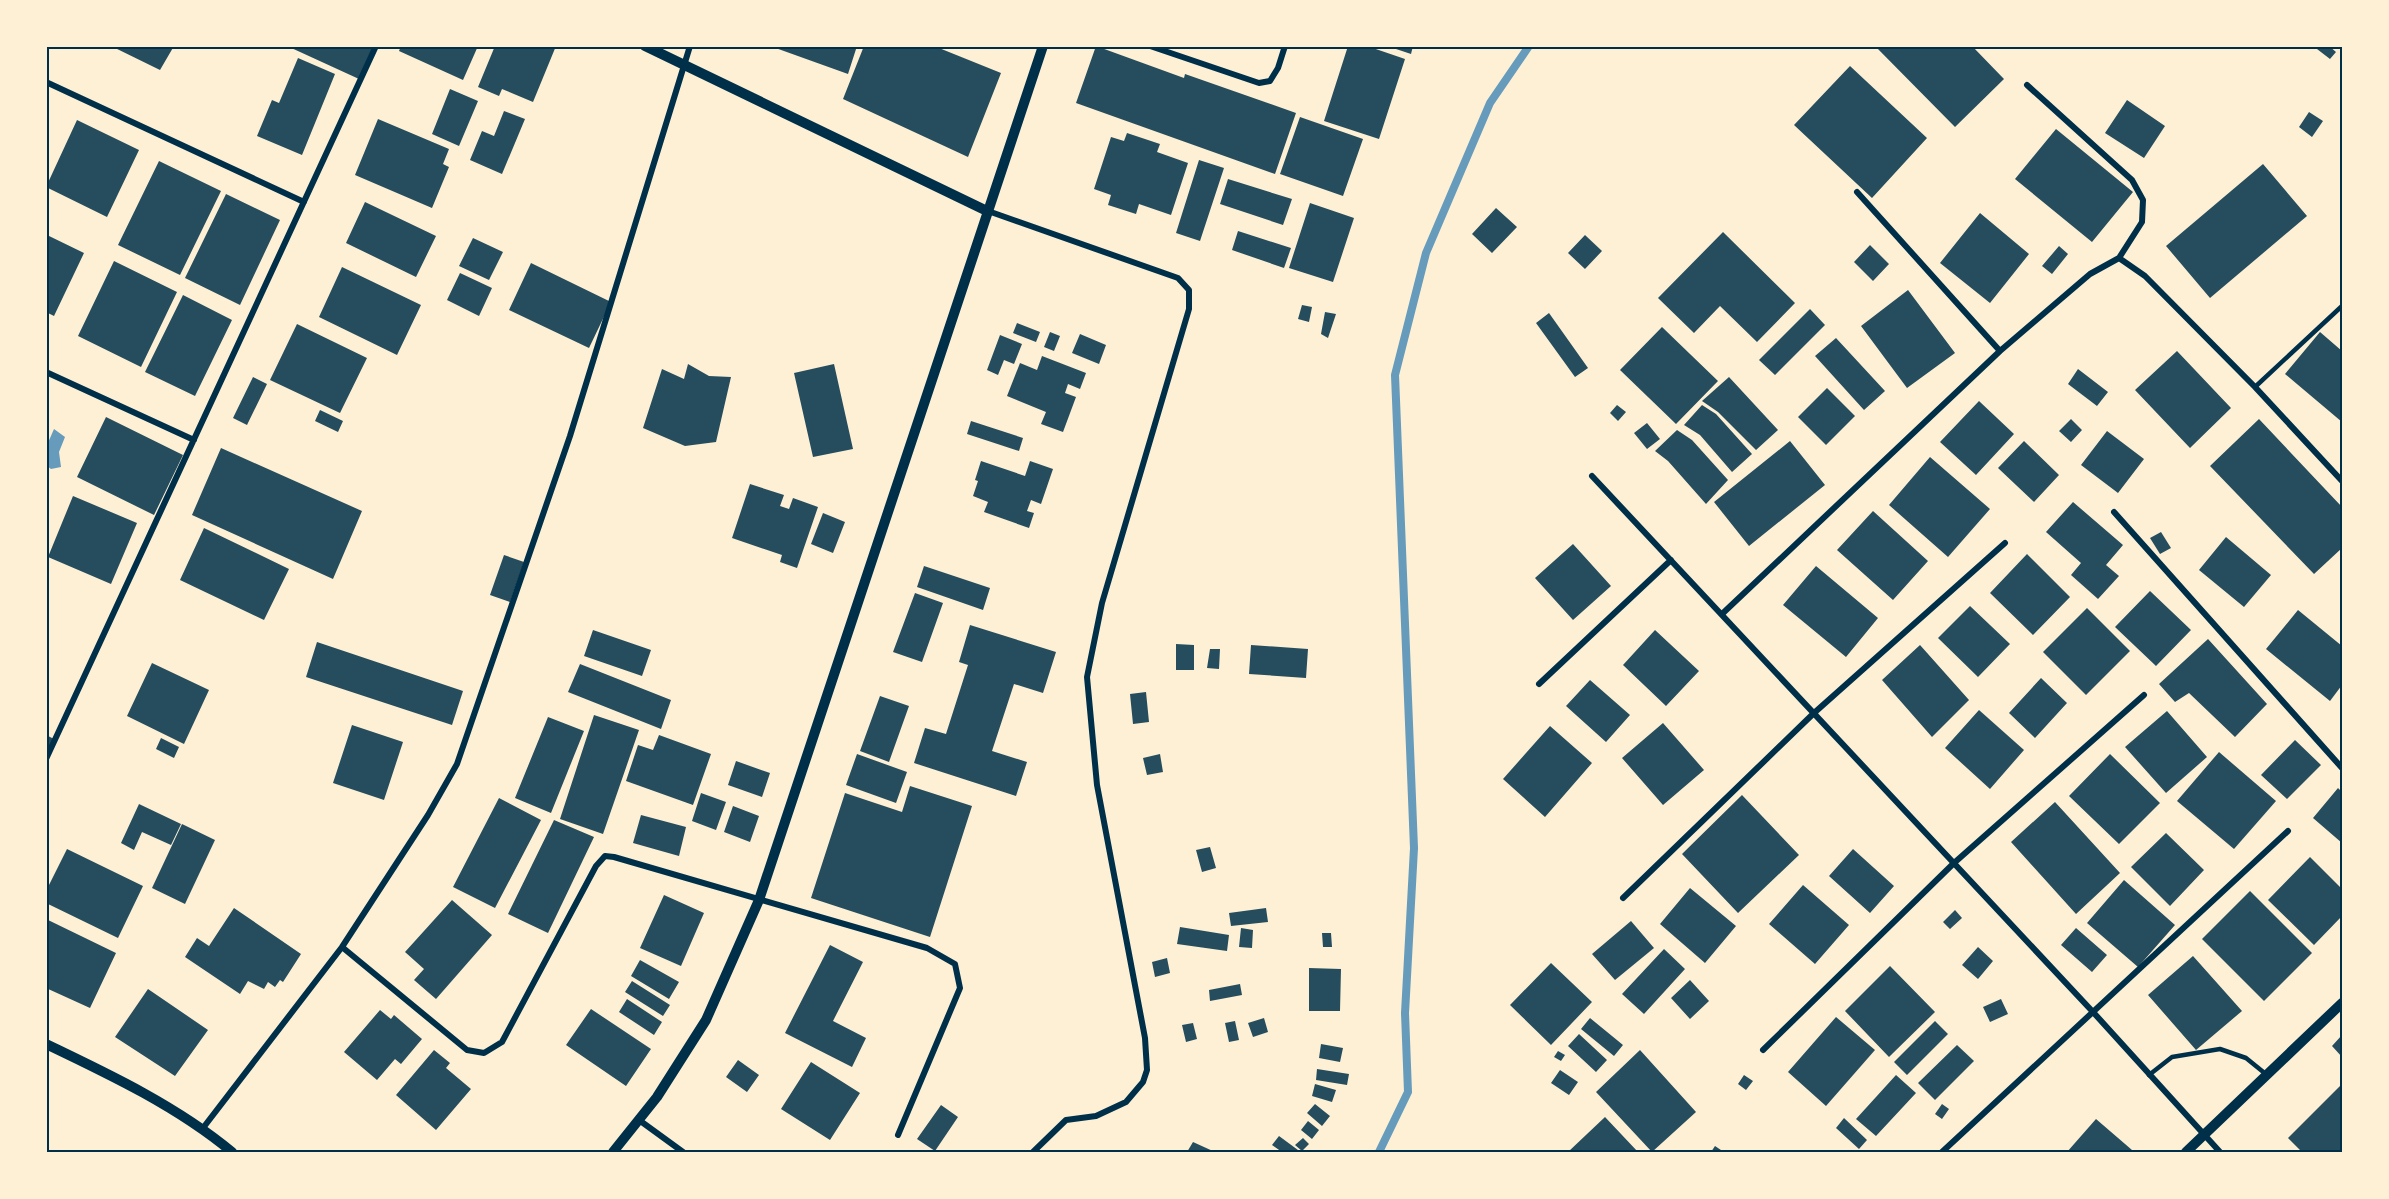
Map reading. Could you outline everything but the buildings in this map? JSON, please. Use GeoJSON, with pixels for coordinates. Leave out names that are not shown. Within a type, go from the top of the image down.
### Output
{"type":"FeatureCollection","features":[{"type":"Feature","properties":{"kind":"street"},"geometry":{"type":"LineString","coordinates":[[46,759],[376,46]]}},
{"type":"Feature","properties":{"kind":"street"},"geometry":{"type":"LineString","coordinates":[[645,46],[987,211],[1178,278],[1189,290],[1189,309],[1102,603],[1087,677],[1097,785],[1145,1038],[1147,1070],[1143,1082],[1126,1102],[1096,1116],[1066,1120],[1033,1152]]}},
{"type":"Feature","properties":{"kind":"street"},"geometry":{"type":"LineString","coordinates":[[203,1128],[342,947],[428,815],[457,764],[570,436],[690,46]]}},
{"type":"Feature","properties":{"kind":"street"},"geometry":{"type":"LineString","coordinates":[[613,1152],[657,1097],[706,1020],[759,900],[1043,46]]}},
{"type":"Feature","properties":{"kind":"street"},"geometry":{"type":"LineString","coordinates":[[1150,46],[1259,83],[1270,81],[1278,68],[1286,46]]}},
{"type":"Feature","properties":{"kind":"street"},"geometry":{"type":"LineString","coordinates":[[46,82],[304,202]]}},
{"type":"Feature","properties":{"kind":"street"},"geometry":{"type":"LineString","coordinates":[[1722,614],[2000,351],[2090,274],[2119,258],[2142,222],[2143,201],[2132,180],[2027,85]]}},
{"type":"Feature","properties":{"kind":"street"},"geometry":{"type":"LineString","coordinates":[[1857,192],[2000,351]]}},
{"type":"Feature","properties":{"kind":"street"},"geometry":{"type":"LineString","coordinates":[[2119,258],[2145,276],[2255,387],[2343,481]]}},
{"type":"Feature","properties":{"kind":"street"},"geometry":{"type":"LineString","coordinates":[[46,372],[194,440]]}},
{"type":"Feature","properties":{"kind":"street"},"geometry":{"type":"LineString","coordinates":[[1592,476],[2093,1012],[2203,1136],[2220,1152]]}},
{"type":"Feature","properties":{"kind":"street"},"geometry":{"type":"LineString","coordinates":[[2114,512],[2343,768]]}},
{"type":"Feature","properties":{"kind":"street"},"geometry":{"type":"LineString","coordinates":[[1623,898],[1814,713],[2006,543]]}},
{"type":"Feature","properties":{"kind":"street"},"geometry":{"type":"LineString","coordinates":[[1539,684],[1671,560]]}},
{"type":"Feature","properties":{"kind":"street"},"geometry":{"type":"LineString","coordinates":[[1763,1050],[1954,863],[2144,695]]}},
{"type":"Feature","properties":{"kind":"street"},"geometry":{"type":"LineString","coordinates":[[1942,1152],[2288,831]]}},
{"type":"Feature","properties":{"kind":"street"},"geometry":{"type":"LineString","coordinates":[[342,947],[467,1050],[484,1053],[502,1042],[596,866],[604,856],[927,948],[955,964],[960,988],[897,1135]]}},
{"type":"Feature","properties":{"kind":"street"},"geometry":{"type":"LineString","coordinates":[[2186,1152],[2343,1003]]}},
{"type":"Feature","properties":{"kind":"street"},"geometry":{"type":"LineString","coordinates":[[46,1044],[98,1069],[203,1128],[232,1152]]}},
{"type":"Feature","properties":{"kind":"street"},"geometry":{"type":"LineString","coordinates":[[639,1120],[683,1152]]}},
{"type":"Feature","properties":{"kind":"lane"},"geometry":{"type":"LineString","coordinates":[[2255,387],[2343,306]]}},
{"type":"Feature","properties":{"kind":"lane"},"geometry":{"type":"LineString","coordinates":[[2149,1075],[2172,1057],[2220,1049],[2246,1058],[2267,1075]]}},
{"type":"Feature","properties":{"kind":"water"},"geometry":{"type":"Polygon","coordinates":[[[54,429],[65,437],[59,452],[61,467],[51,469],[47,466],[47,445],[54,429]]]}},
{"type":"Feature","properties":{"kind":"waterway"},"geometry":{"type":"LineString","coordinates":[[1379,1152],[1408,1092],[1405,1013],[1414,848],[1395,375],[1426,253],[1490,103],[1529,46]]}}]}
